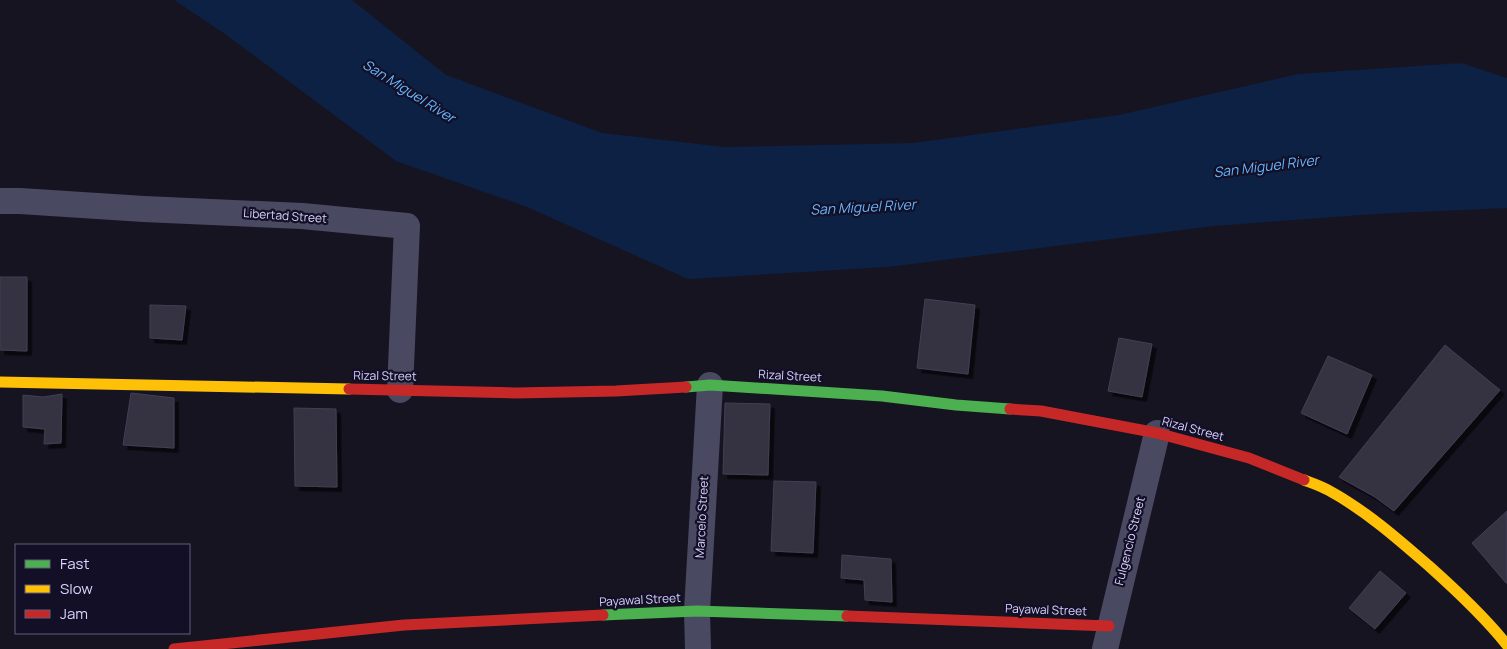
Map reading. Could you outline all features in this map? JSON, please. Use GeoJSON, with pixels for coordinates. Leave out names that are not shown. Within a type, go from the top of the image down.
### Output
{"type":"FeatureCollection","features":[{"type":"Feature","properties":{"kind":"main road","name":"Rizal Street"},"geometry":{"type":"LineString","coordinates":[[0,382],[526,393],[616,391],[710,385],[882,396],[1041,411],[1157,433],[1248,458],[1327,490],[1350,503],[1415,554],[1460,594],[1492,626],[1507,645]]}},
{"type":"Feature","properties":{"kind":"main road","name":"Payawal Street"},"geometry":{"type":"LineString","coordinates":[[174,649],[404,625],[697,612],[1107,637]]}},
{"type":"Feature","properties":{"kind":"street","name":"Libertad Street"},"geometry":{"type":"LineString","coordinates":[[0,202],[20,201],[302,216],[407,226],[400,390]]}},
{"type":"Feature","properties":{"kind":"street","name":"Marcelo Street"},"geometry":{"type":"LineString","coordinates":[[698,649],[697,612],[710,385]]}},
{"type":"Feature","properties":{"kind":"street","name":"Fulgencio Street"},"geometry":{"type":"LineString","coordinates":[[1107,637],[1157,433]]}},
{"type":"Feature","properties":{"kind":"water","name":"San Miguel River"},"geometry":{"type":"Polygon","coordinates":[[[174,0],[352,0],[446,75],[602,133],[725,147],[913,143],[1119,115],[1298,74],[1461,63],[1507,78],[1507,208],[1374,214],[1214,226],[888,267],[688,279],[527,207],[396,161],[225,34],[174,0]]]}},
{"type":"Feature","properties":{"kind":"building"},"geometry":{"type":"Polygon","coordinates":[[[0,277],[27,277],[27,351],[0,350],[0,277]]]}},
{"type":"Feature","properties":{"kind":"building"},"geometry":{"type":"Polygon","coordinates":[[[925,299],[975,305],[968,374],[917,368],[925,299]]]}},
{"type":"Feature","properties":{"kind":"building"},"geometry":{"type":"Polygon","coordinates":[[[150,305],[186,306],[182,340],[150,338],[150,305]]]}},
{"type":"Feature","properties":{"kind":"building"},"geometry":{"type":"Polygon","coordinates":[[[1119,338],[1152,344],[1142,397],[1108,391],[1119,338]]]}},
{"type":"Feature","properties":{"kind":"building"},"geometry":{"type":"Polygon","coordinates":[[[1445,345],[1500,390],[1394,511],[1375,497],[1339,477],[1445,345]]]}},
{"type":"Feature","properties":{"kind":"building"},"geometry":{"type":"Polygon","coordinates":[[[1328,356],[1372,375],[1347,434],[1301,413],[1328,356]]]}},
{"type":"Feature","properties":{"kind":"building"},"geometry":{"type":"Polygon","coordinates":[[[131,393],[174,398],[174,448],[123,445],[131,393]]]}},
{"type":"Feature","properties":{"kind":"building"},"geometry":{"type":"Polygon","coordinates":[[[62,394],[61,443],[44,444],[45,429],[23,427],[23,395],[43,397],[62,394]]]}},
{"type":"Feature","properties":{"kind":"building"},"geometry":{"type":"Polygon","coordinates":[[[725,403],[770,404],[768,475],[723,474],[725,403]]]}},
{"type":"Feature","properties":{"kind":"building"},"geometry":{"type":"Polygon","coordinates":[[[294,408],[336,409],[337,487],[295,486],[294,408]]]}},
{"type":"Feature","properties":{"kind":"building"},"geometry":{"type":"Polygon","coordinates":[[[774,481],[816,482],[813,553],[771,551],[774,481]]]}},
{"type":"Feature","properties":{"kind":"building"},"geometry":{"type":"Polygon","coordinates":[[[1507,511],[1507,583],[1506,583],[1472,543],[1507,511]]]}},
{"type":"Feature","properties":{"kind":"building"},"geometry":{"type":"Polygon","coordinates":[[[842,555],[891,559],[892,602],[865,600],[864,580],[841,578],[842,555]]]}},
{"type":"Feature","properties":{"kind":"building"},"geometry":{"type":"Polygon","coordinates":[[[1380,571],[1406,593],[1375,629],[1349,608],[1380,571]]]}},
{"type":"Feature","properties":{"kind":"traffic: fast"},"geometry":{"type":"LineString","coordinates":[[686,387],[710,385],[882,396],[1010,409]]}},
{"type":"Feature","properties":{"kind":"traffic: fast"},"geometry":{"type":"LineString","coordinates":[[603,615],[697,611],[847,616]]}},
{"type":"Feature","properties":{"kind":"traffic: slow"},"geometry":{"type":"LineString","coordinates":[[0,382],[349,389]]}},
{"type":"Feature","properties":{"kind":"traffic: slow"},"geometry":{"type":"LineString","coordinates":[[1304,480],[1342,498],[1393,535],[1460,594],[1507,645]]}},
{"type":"Feature","properties":{"kind":"traffic: jam"},"geometry":{"type":"LineString","coordinates":[[349,389],[516,393],[616,391],[686,387]]}},
{"type":"Feature","properties":{"kind":"traffic: jam"},"geometry":{"type":"LineString","coordinates":[[1010,409],[1041,411],[1157,433],[1249,458],[1304,480]]}},
{"type":"Feature","properties":{"kind":"traffic: jam"},"geometry":{"type":"LineString","coordinates":[[174,649],[404,625],[603,615]]}},
{"type":"Feature","properties":{"kind":"traffic: jam"},"geometry":{"type":"LineString","coordinates":[[847,616],[1109,626]]}}]}
